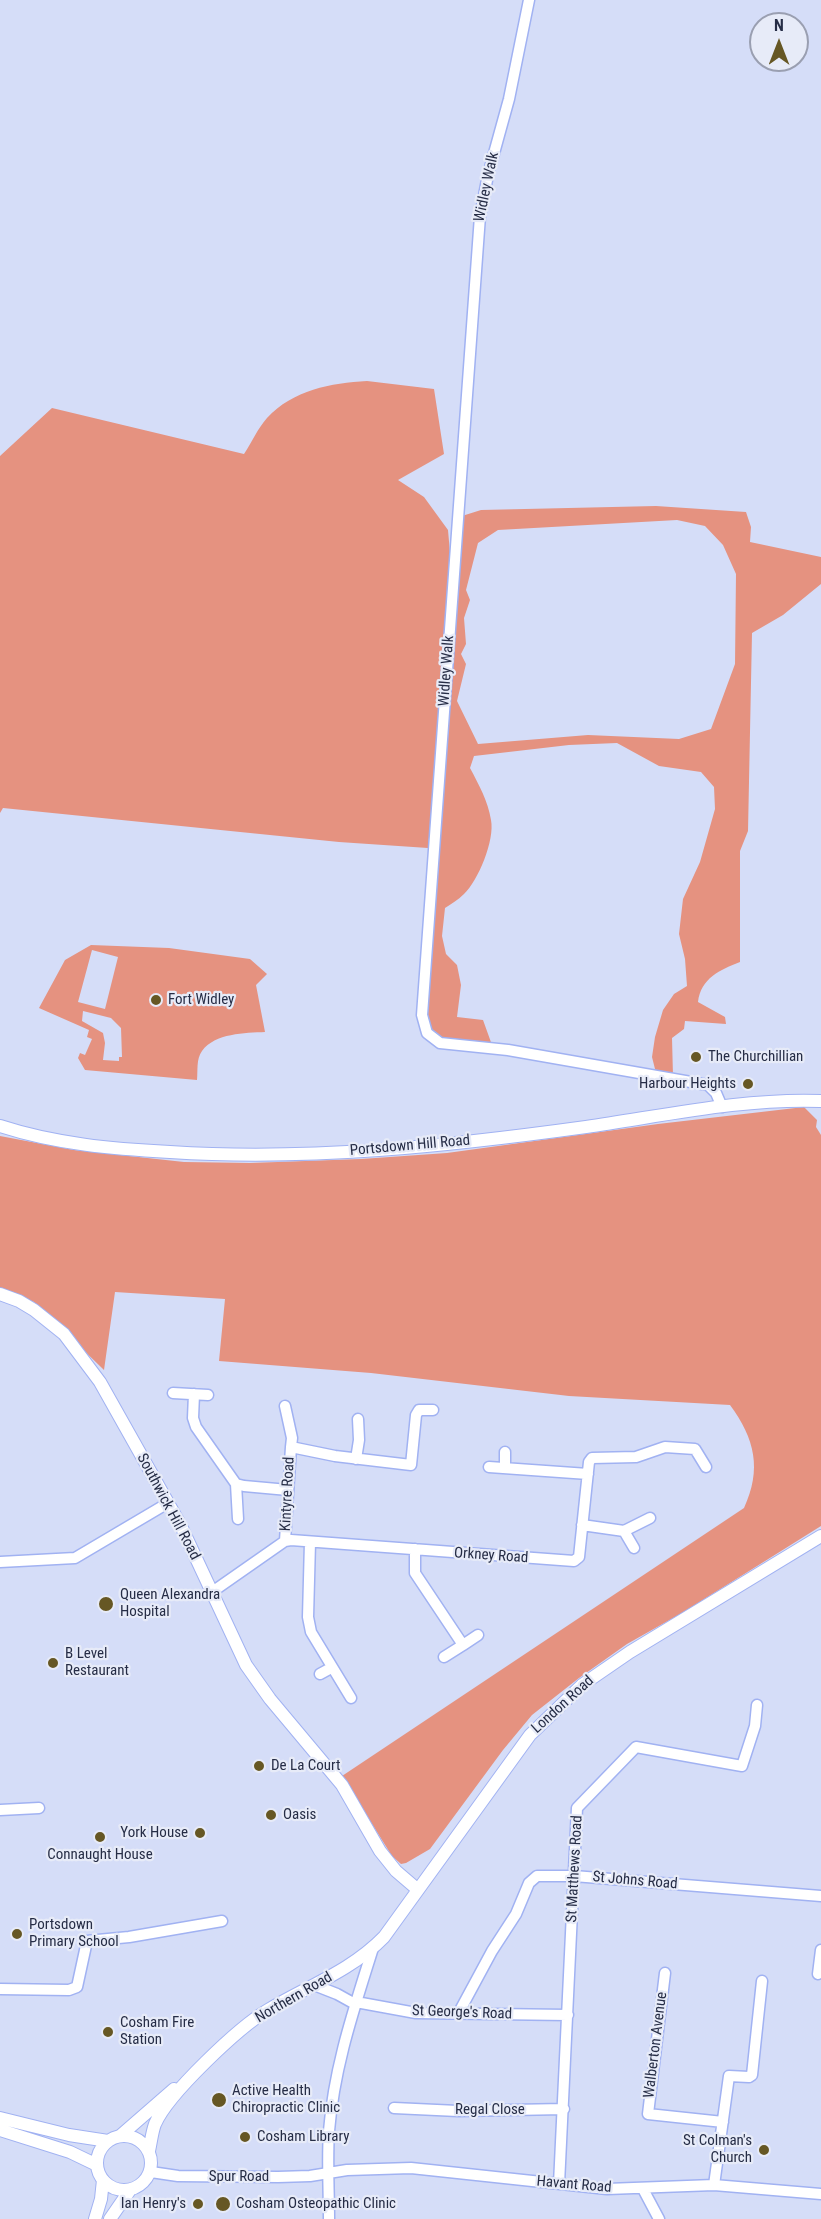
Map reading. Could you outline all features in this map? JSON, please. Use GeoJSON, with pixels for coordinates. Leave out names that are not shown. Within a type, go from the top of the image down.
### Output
{"type":"FeatureCollection","features":[{"type":"Feature","properties":{"kind":"main road","name":"Portsdown Hill Road"},"geometry":{"type":"LineString","coordinates":[[0,1126],[57,1141],[114,1149],[221,1155],[290,1155],[446,1144],[722,1107],[821,1101]]}},
{"type":"Feature","properties":{"kind":"main road","name":"Southwick Hill Road"},"geometry":{"type":"LineString","coordinates":[[0,1294],[34,1310],[64,1334],[100,1382],[168,1503],[246,1665],[270,1699],[342,1785],[380,1851],[396,1871],[417,1889]]}},
{"type":"Feature","properties":{"kind":"main road","name":"London Road"},"geometry":{"type":"LineString","coordinates":[[373,1948],[392,1927],[417,1889],[530,1735],[582,1685],[630,1652],[821,1536]]}},
{"type":"Feature","properties":{"kind":"main road","name":"Northern Road"},"geometry":{"type":"LineString","coordinates":[[114,2139],[192,2076],[265,2012],[340,1972],[373,1948]]}},
{"type":"Feature","properties":{"kind":"main road","name":"Northern Road"},"geometry":{"type":"LineString","coordinates":[[149,2151],[156,2122],[192,2076]]}},
{"type":"Feature","properties":{"kind":"main road"},"geometry":{"type":"LineString","coordinates":[[0,2118],[69,2135],[114,2139],[134,2137],[145,2145],[152,2157],[151,2172],[139,2186],[130,2190],[115,2189],[103,2180]]}},
{"type":"Feature","properties":{"kind":"main road"},"geometry":{"type":"LineString","coordinates":[[0,2130],[85,2157],[97,2165]]}},
{"type":"Feature","properties":{"kind":"main road"},"geometry":{"type":"LineString","coordinates":[[95,2219],[101,2199],[103,2180],[97,2165],[98,2156],[114,2139]]}},
{"type":"Feature","properties":{"kind":"main road"},"geometry":{"type":"LineString","coordinates":[[110,2219],[130,2190]]}},
{"type":"Feature","properties":{"kind":"street","name":"Widley Walk"},"geometry":{"type":"LineString","coordinates":[[529,0],[511,89],[480,216],[422,1015],[427,1033],[440,1042],[508,1050],[708,1085],[716,1093],[722,1107]]}},
{"type":"Feature","properties":{"kind":"street"},"geometry":{"type":"LineString","coordinates":[[173,1393],[208,1395]]}},
{"type":"Feature","properties":{"kind":"street"},"geometry":{"type":"LineString","coordinates":[[194,1394],[193,1418],[196,1427],[236,1484],[238,1519]]}},
{"type":"Feature","properties":{"kind":"street","name":"Kintyre Road"},"geometry":{"type":"LineString","coordinates":[[285,1406],[292,1438],[285,1541]]}},
{"type":"Feature","properties":{"kind":"street","name":"Kintyre Road"},"geometry":{"type":"LineString","coordinates":[[291,1447],[356,1459],[411,1465],[416,1415],[418,1410],[433,1410]]}},
{"type":"Feature","properties":{"kind":"street"},"geometry":{"type":"LineString","coordinates":[[356,1459],[359,1440],[358,1419]]}},
{"type":"Feature","properties":{"kind":"street"},"geometry":{"type":"LineString","coordinates":[[489,1467],[588,1474],[589,1462],[592,1458],[636,1457],[665,1447],[696,1445],[706,1467]]}},
{"type":"Feature","properties":{"kind":"street"},"geometry":{"type":"LineString","coordinates":[[505,1468],[506,1452]]}},
{"type":"Feature","properties":{"kind":"street","name":"Orkney Road"},"geometry":{"type":"LineString","coordinates":[[285,1541],[574,1561],[579,1557],[588,1474]]}},
{"type":"Feature","properties":{"kind":"street"},"geometry":{"type":"LineString","coordinates":[[236,1484],[288,1490]]}},
{"type":"Feature","properties":{"kind":"street"},"geometry":{"type":"LineString","coordinates":[[0,1562],[75,1558],[168,1503]]}},
{"type":"Feature","properties":{"kind":"street"},"geometry":{"type":"LineString","coordinates":[[582,1525],[624,1531],[650,1518]]}},
{"type":"Feature","properties":{"kind":"street"},"geometry":{"type":"LineString","coordinates":[[624,1531],[634,1548]]}},
{"type":"Feature","properties":{"kind":"street"},"geometry":{"type":"LineString","coordinates":[[212,1593],[285,1541]]}},
{"type":"Feature","properties":{"kind":"street"},"geometry":{"type":"LineString","coordinates":[[310,1542],[308,1617],[311,1632],[351,1698]]}},
{"type":"Feature","properties":{"kind":"street"},"geometry":{"type":"LineString","coordinates":[[415,1549],[415,1573],[463,1645]]}},
{"type":"Feature","properties":{"kind":"street"},"geometry":{"type":"LineString","coordinates":[[444,1657],[478,1635]]}},
{"type":"Feature","properties":{"kind":"street"},"geometry":{"type":"LineString","coordinates":[[320,1674],[332,1668]]}},
{"type":"Feature","properties":{"kind":"street","name":"St Matthews Road"},"geometry":{"type":"LineString","coordinates":[[559,2184],[577,1808],[636,1748],[742,1766],[755,1726],[757,1705]]}},
{"type":"Feature","properties":{"kind":"street"},"geometry":{"type":"LineString","coordinates":[[0,1810],[39,1808]]}},
{"type":"Feature","properties":{"kind":"street","name":"St Johns Road"},"geometry":{"type":"LineString","coordinates":[[458,2014],[492,1951],[516,1914],[532,1878],[543,1875],[574,1876],[821,1896]]}},
{"type":"Feature","properties":{"kind":"street"},"geometry":{"type":"LineString","coordinates":[[0,1989],[69,1990],[77,1987],[87,1941],[129,1937],[222,1921]]}},
{"type":"Feature","properties":{"kind":"street"},"geometry":{"type":"LineString","coordinates":[[129,1937],[131,1949]]}},
{"type":"Feature","properties":{"kind":"street"},"geometry":{"type":"LineString","coordinates":[[329,2219],[327,2173],[333,2096],[343,2042],[373,1948]]}},
{"type":"Feature","properties":{"kind":"street"},"geometry":{"type":"LineString","coordinates":[[818,1974],[821,1950]]}},
{"type":"Feature","properties":{"kind":"street","name":"Walberton Avenue"},"geometry":{"type":"LineString","coordinates":[[665,1973],[648,2114],[723,2122]]}},
{"type":"Feature","properties":{"kind":"street"},"geometry":{"type":"LineString","coordinates":[[714,2185],[729,2076],[749,2077],[752,2075],[762,1981]]}},
{"type":"Feature","properties":{"kind":"street","name":"St George's Road"},"geometry":{"type":"LineString","coordinates":[[314,1986],[356,2003],[416,2013],[568,2015]]}},
{"type":"Feature","properties":{"kind":"street","name":"Regal Close"},"geometry":{"type":"LineString","coordinates":[[394,2108],[469,2111],[564,2109]]}},
{"type":"Feature","properties":{"kind":"street"},"geometry":{"type":"LineString","coordinates":[[415,2122],[416,2109]]}},
{"type":"Feature","properties":{"kind":"street","name":"Havant Road"},"geometry":{"type":"LineString","coordinates":[[327,2173],[355,2169],[411,2168],[607,2189],[714,2185],[821,2194]]}},
{"type":"Feature","properties":{"kind":"street","name":"Spur Road"},"geometry":{"type":"LineString","coordinates":[[151,2172],[196,2177],[278,2177],[327,2173]]}},
{"type":"Feature","properties":{"kind":"street"},"geometry":{"type":"LineString","coordinates":[[643,2189],[659,2219]]}},
{"type":"Feature","properties":{"kind":"shaded area"},"geometry":{"type":"Polygon","coordinates":[[[367,381],[434,389],[444,454],[398,480],[424,497],[448,530],[450,553],[439,732],[428,848],[339,842],[3,808],[0,813],[0,456],[52,408],[244,454],[267,418],[277,408],[301,395],[326,386],[367,381]]]}},
{"type":"Feature","properties":{"kind":"shaded area"},"geometry":{"type":"Polygon","coordinates":[[[656,506],[746,512],[751,527],[750,542],[821,557],[821,584],[783,615],[752,633],[748,831],[740,851],[740,962],[725,968],[707,981],[698,1002],[725,1017],[726,1024],[685,1021],[684,1029],[672,1038],[673,1076],[656,1073],[652,1057],[663,1010],[674,994],[687,986],[685,959],[679,934],[683,899],[700,862],[715,809],[714,787],[701,772],[659,766],[617,743],[569,745],[474,756],[470,768],[488,806],[492,828],[488,849],[475,880],[464,894],[445,908],[442,936],[446,954],[457,965],[461,985],[457,1017],[483,1020],[492,1045],[443,1039],[432,1033],[425,1009],[462,516],[481,510],[656,506]],[[677,520],[498,530],[478,543],[466,590],[470,600],[464,618],[466,644],[461,654],[466,664],[457,701],[478,744],[588,735],[679,739],[711,729],[735,664],[736,574],[723,545],[705,526],[677,520]]]}},
{"type":"Feature","properties":{"kind":"shaded area"},"geometry":{"type":"Polygon","coordinates":[[[91,945],[169,948],[250,959],[267,974],[256,985],[265,1032],[222,1037],[208,1045],[199,1058],[197,1080],[85,1070],[78,1058],[80,1053],[85,1055],[92,1039],[87,1037],[89,1030],[39,1008],[65,960],[91,945]],[[92,950],[78,1002],[105,1009],[118,957],[92,950]],[[83,1011],[82,1021],[103,1033],[105,1043],[103,1060],[119,1061],[119,1057],[122,1057],[121,1028],[111,1018],[83,1011]]]}},
{"type":"Feature","properties":{"kind":"shaded area"},"geometry":{"type":"Polygon","coordinates":[[[804,1107],[817,1120],[816,1127],[821,1135],[821,1526],[682,1613],[627,1644],[532,1715],[503,1750],[430,1849],[401,1864],[392,1856],[342,1776],[744,1508],[750,1494],[754,1467],[750,1442],[739,1418],[730,1405],[569,1396],[371,1373],[219,1361],[225,1299],[115,1292],[104,1370],[34,1302],[0,1288],[0,1136],[74,1150],[184,1162],[250,1163],[361,1159],[447,1153],[804,1107]]]}},
{"type":"Feature","properties":{"kind":"place","name":"Fort Widley"},"geometry":{"type":"Point","coordinates":[156,1000]}},
{"type":"Feature","properties":{"kind":"place","name":"The Churchillian"},"geometry":{"type":"Point","coordinates":[696,1057]}},
{"type":"Feature","properties":{"kind":"place","name":"Harbour Heights"},"geometry":{"type":"Point","coordinates":[748,1084]}},
{"type":"Feature","properties":{"kind":"place","name":"Queen Alexandra Hospital"},"geometry":{"type":"Point","coordinates":[106,1604]}},
{"type":"Feature","properties":{"kind":"place","name":"B Level Restaurant"},"geometry":{"type":"Point","coordinates":[53,1663]}},
{"type":"Feature","properties":{"kind":"place","name":"De La Court"},"geometry":{"type":"Point","coordinates":[259,1766]}},
{"type":"Feature","properties":{"kind":"place","name":"Oasis"},"geometry":{"type":"Point","coordinates":[271,1815]}},
{"type":"Feature","properties":{"kind":"place","name":"York House"},"geometry":{"type":"Point","coordinates":[200,1833]}},
{"type":"Feature","properties":{"kind":"place","name":"Connaught House"},"geometry":{"type":"Point","coordinates":[100,1837]}},
{"type":"Feature","properties":{"kind":"place","name":"Portsdown Primary School"},"geometry":{"type":"Point","coordinates":[17,1934]}},
{"type":"Feature","properties":{"kind":"place","name":"Cosham Fire Station"},"geometry":{"type":"Point","coordinates":[108,2032]}},
{"type":"Feature","properties":{"kind":"place","name":"Active Health Chiropractic Clinic"},"geometry":{"type":"Point","coordinates":[219,2100]}},
{"type":"Feature","properties":{"kind":"place","name":"Cosham Library"},"geometry":{"type":"Point","coordinates":[245,2137]}},
{"type":"Feature","properties":{"kind":"place","name":"St Colman's Church"},"geometry":{"type":"Point","coordinates":[764,2150]}},
{"type":"Feature","properties":{"kind":"place","name":"Ian Henry's"},"geometry":{"type":"Point","coordinates":[198,2204]}},
{"type":"Feature","properties":{"kind":"place","name":"Cosham Osteopathic Clinic"},"geometry":{"type":"Point","coordinates":[223,2204]}}]}
